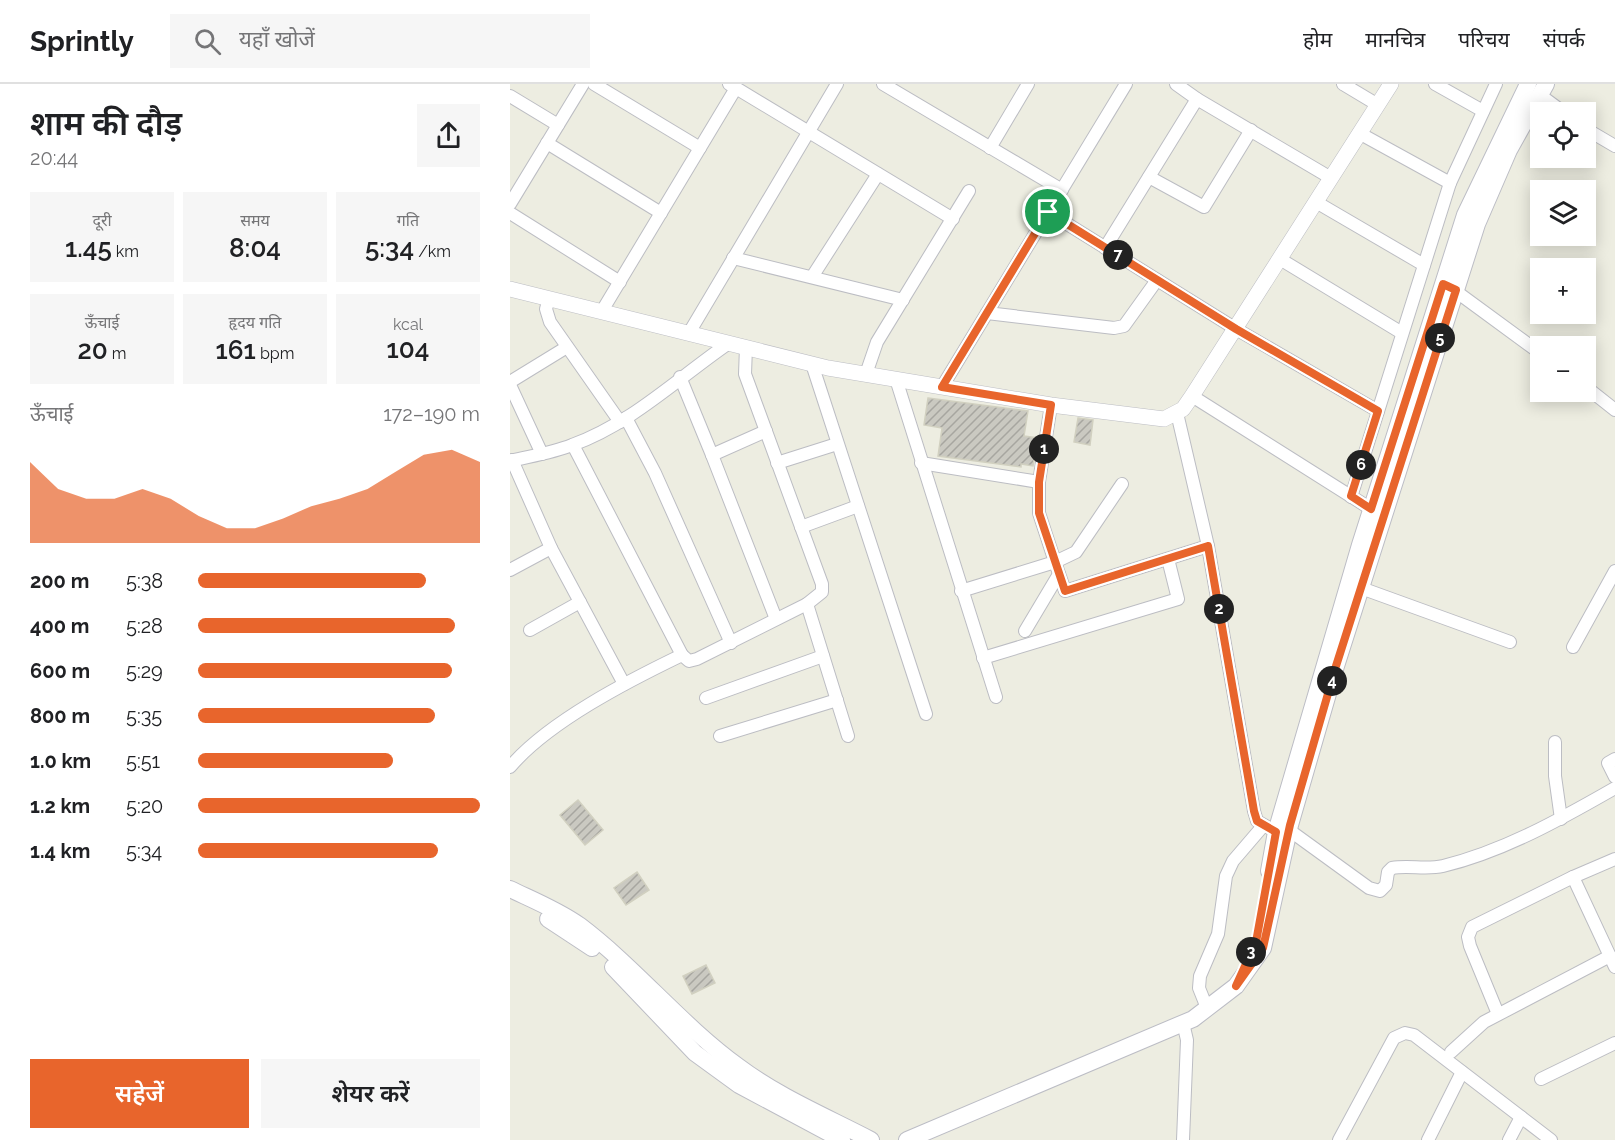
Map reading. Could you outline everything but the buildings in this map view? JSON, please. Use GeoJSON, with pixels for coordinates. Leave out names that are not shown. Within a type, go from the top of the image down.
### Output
{"type":"FeatureCollection","features":[{"type":"Feature","properties":{"kind":"main road"},"geometry":{"type":"LineString","coordinates":[[1276,829],[1361,588],[1450,287],[1465,215],[1538,88]]}},
{"type":"Feature","properties":{"kind":"main road"},"geometry":{"type":"LineString","coordinates":[[907,1140],[1183,1023],[1236,986],[1256,942],[1276,829],[1371,509],[1450,287]]}},
{"type":"Feature","properties":{"kind":"main road"},"geometry":{"type":"LineString","coordinates":[[510,889],[577,924],[650,988],[691,1028],[762,1083],[871,1140]]}},
{"type":"Feature","properties":{"kind":"main road"},"geometry":{"type":"LineString","coordinates":[[510,900],[556,923],[601,955],[695,1053],[739,1085],[842,1140]]}},
{"type":"Feature","properties":{"kind":"street"},"geometry":{"type":"LineString","coordinates":[[510,204],[583,84]]}},
{"type":"Feature","properties":{"kind":"street"},"geometry":{"type":"LineString","coordinates":[[594,84],[700,148]]}},
{"type":"Feature","properties":{"kind":"street"},"geometry":{"type":"LineString","coordinates":[[689,333],[837,84]]}},
{"type":"Feature","properties":{"kind":"street"},"geometry":{"type":"LineString","coordinates":[[883,84],[1062,190]]}},
{"type":"Feature","properties":{"kind":"street"},"geometry":{"type":"LineString","coordinates":[[990,148],[1028,84]]}},
{"type":"Feature","properties":{"kind":"street"},"geometry":{"type":"LineString","coordinates":[[942,387],[1126,84]]}},
{"type":"Feature","properties":{"kind":"street"},"geometry":{"type":"LineString","coordinates":[[1176,84],[1197,99],[1331,178]]}},
{"type":"Feature","properties":{"kind":"street"},"geometry":{"type":"LineString","coordinates":[[1343,84],[1378,105]]}},
{"type":"Feature","properties":{"kind":"street"},"geometry":{"type":"LineString","coordinates":[[510,289],[812,364],[1051,405],[1145,419],[1164,419],[1183,409],[1192,396],[1391,84]]}},
{"type":"Feature","properties":{"kind":"street"},"geometry":{"type":"LineString","coordinates":[[1435,84],[1483,111]]}},
{"type":"Feature","properties":{"kind":"street"},"geometry":{"type":"LineString","coordinates":[[1351,496],[1449,183],[1496,84]]}},
{"type":"Feature","properties":{"kind":"street"},"geometry":{"type":"LineString","coordinates":[[602,311],[700,148],[732,86],[953,219]]}},
{"type":"Feature","properties":{"kind":"street"},"geometry":{"type":"LineString","coordinates":[[1538,88],[1553,102]]}},
{"type":"Feature","properties":{"kind":"street"},"geometry":{"type":"LineString","coordinates":[[510,96],[558,125]]}},
{"type":"Feature","properties":{"kind":"street"},"geometry":{"type":"LineString","coordinates":[[1105,248],[1197,99]]}},
{"type":"Feature","properties":{"kind":"street"},"geometry":{"type":"LineString","coordinates":[[1149,177],[1204,207],[1251,130]]}},
{"type":"Feature","properties":{"kind":"street"},"geometry":{"type":"LineString","coordinates":[[1359,133],[1449,183]]}},
{"type":"Feature","properties":{"kind":"street"},"geometry":{"type":"LineString","coordinates":[[1596,135],[1615,146]]}},
{"type":"Feature","properties":{"kind":"street"},"geometry":{"type":"LineString","coordinates":[[547,144],[661,213]]}},
{"type":"Feature","properties":{"kind":"street"},"geometry":{"type":"LineString","coordinates":[[812,277],[878,174]]}},
{"type":"Feature","properties":{"kind":"street"},"geometry":{"type":"LineString","coordinates":[[866,374],[877,342],[969,191]]}},
{"type":"Feature","properties":{"kind":"street"},"geometry":{"type":"LineString","coordinates":[[1316,202],[1424,265]]}},
{"type":"Feature","properties":{"kind":"street"},"geometry":{"type":"LineString","coordinates":[[1048,212],[1236,329],[1378,411]]}},
{"type":"Feature","properties":{"kind":"street"},"geometry":{"type":"LineString","coordinates":[[510,213],[620,282]]}},
{"type":"Feature","properties":{"kind":"street"},"geometry":{"type":"LineString","coordinates":[[733,258],[903,300]]}},
{"type":"Feature","properties":{"kind":"street"},"geometry":{"type":"LineString","coordinates":[[1280,259],[1402,333]]}},
{"type":"Feature","properties":{"kind":"street"},"geometry":{"type":"LineString","coordinates":[[987,314],[1114,328],[1124,326],[1157,280]]}},
{"type":"Feature","properties":{"kind":"street"},"geometry":{"type":"LineString","coordinates":[[1450,287],[1530,346]]}},
{"type":"Feature","properties":{"kind":"street"},"geometry":{"type":"LineString","coordinates":[[549,298],[547,316],[567,347],[623,420],[655,473],[731,643]]}},
{"type":"Feature","properties":{"kind":"street"},"geometry":{"type":"LineString","coordinates":[[624,684],[551,548],[511,460],[573,445],[623,420],[729,343]]}},
{"type":"Feature","properties":{"kind":"street"},"geometry":{"type":"LineString","coordinates":[[542,454],[510,384],[567,347]]}},
{"type":"Feature","properties":{"kind":"street"},"geometry":{"type":"LineString","coordinates":[[573,445],[682,655],[689,661],[731,643],[807,604],[822,592],[822,584],[745,374],[746,347]]}},
{"type":"Feature","properties":{"kind":"street"},"geometry":{"type":"LineString","coordinates":[[812,364],[926,714]]}},
{"type":"Feature","properties":{"kind":"street"},"geometry":{"type":"LineString","coordinates":[[680,377],[776,620]]}},
{"type":"Feature","properties":{"kind":"street"},"geometry":{"type":"LineString","coordinates":[[896,379],[996,697]]}},
{"type":"Feature","properties":{"kind":"street"},"geometry":{"type":"LineString","coordinates":[[1596,395],[1615,410]]}},
{"type":"Feature","properties":{"kind":"street"},"geometry":{"type":"LineString","coordinates":[[1192,396],[1371,509]]}},
{"type":"Feature","properties":{"kind":"street"},"geometry":{"type":"LineString","coordinates":[[1051,405],[1039,482],[1039,513],[1065,591],[1208,546]]}},
{"type":"Feature","properties":{"kind":"street"},"geometry":{"type":"LineString","coordinates":[[1177,413],[1208,546],[1257,821],[1276,829],[1374,891],[1384,889],[1388,872],[1392,868],[1439,867],[1472,858],[1561,819],[1615,788]]}},
{"type":"Feature","properties":{"kind":"street"},"geometry":{"type":"LineString","coordinates":[[712,454],[766,431]]}},
{"type":"Feature","properties":{"kind":"street"},"geometry":{"type":"LineString","coordinates":[[777,463],[837,444]]}},
{"type":"Feature","properties":{"kind":"street"},"geometry":{"type":"LineString","coordinates":[[921,464],[1039,482]]}},
{"type":"Feature","properties":{"kind":"street"},"geometry":{"type":"LineString","coordinates":[[1025,631],[1057,568],[1076,552],[1122,484]]}},
{"type":"Feature","properties":{"kind":"street"},"geometry":{"type":"LineString","coordinates":[[801,527],[858,506]]}},
{"type":"Feature","properties":{"kind":"street"},"geometry":{"type":"LineString","coordinates":[[510,570],[551,548]]}},
{"type":"Feature","properties":{"kind":"street"},"geometry":{"type":"LineString","coordinates":[[982,657],[1178,599],[1168,559]]}},
{"type":"Feature","properties":{"kind":"street"},"geometry":{"type":"LineString","coordinates":[[961,591],[1057,568]]}},
{"type":"Feature","properties":{"kind":"street"},"geometry":{"type":"LineString","coordinates":[[1573,647],[1615,571]]}},
{"type":"Feature","properties":{"kind":"street"},"geometry":{"type":"LineString","coordinates":[[1361,588],[1510,642]]}},
{"type":"Feature","properties":{"kind":"street"},"geometry":{"type":"LineString","coordinates":[[530,630],[580,602]]}},
{"type":"Feature","properties":{"kind":"street"},"geometry":{"type":"LineString","coordinates":[[807,604],[848,736]]}},
{"type":"Feature","properties":{"kind":"street"},"geometry":{"type":"LineString","coordinates":[[510,767],[526,748],[624,684],[682,655]]}},
{"type":"Feature","properties":{"kind":"street"},"geometry":{"type":"LineString","coordinates":[[706,698],[823,656]]}},
{"type":"Feature","properties":{"kind":"street"},"geometry":{"type":"LineString","coordinates":[[720,736],[837,700]]}},
{"type":"Feature","properties":{"kind":"street"},"geometry":{"type":"LineString","coordinates":[[1555,742],[1555,776],[1561,819]]}},
{"type":"Feature","properties":{"kind":"street"},"geometry":{"type":"LineString","coordinates":[[1615,759],[1608,763],[1615,777]]}},
{"type":"Feature","properties":{"kind":"street"},"geometry":{"type":"LineString","coordinates":[[1207,1008],[1199,988],[1200,976],[1218,934],[1226,876],[1233,861],[1276,829]]}},
{"type":"Feature","properties":{"kind":"street"},"geometry":{"type":"LineString","coordinates":[[1498,1014],[1470,946],[1468,936],[1472,927],[1615,859]]}},
{"type":"Feature","properties":{"kind":"street"},"geometry":{"type":"LineString","coordinates":[[1451,1052],[1469,1034],[1498,1014],[1612,962],[1573,877]]}},
{"type":"Feature","properties":{"kind":"street"},"geometry":{"type":"LineString","coordinates":[[1183,1023],[1187,1040],[1183,1140]]}},
{"type":"Feature","properties":{"kind":"street"},"geometry":{"type":"LineString","coordinates":[[1340,1140],[1398,1034],[1414,1035],[1551,1140]]}},
{"type":"Feature","properties":{"kind":"street"},"geometry":{"type":"LineString","coordinates":[[1541,1079],[1615,1043]]}},
{"type":"Feature","properties":{"kind":"street"},"geometry":{"type":"LineString","coordinates":[[1428,1140],[1462,1072]]}},
{"type":"Feature","properties":{"kind":"street"},"geometry":{"type":"LineString","coordinates":[[1509,1140],[1521,1117]]}},
{"type":"Feature","properties":{"kind":"route"},"geometry":{"type":"LineString","coordinates":[[1048,212],[1236,329],[1378,411],[1351,496],[1371,509],[1443,284],[1456,290],[1336,666],[1290,825],[1263,948],[1236,986],[1256,942],[1276,832],[1257,821],[1254,811],[1208,546],[1065,591],[1039,513],[1039,482],[1051,405],[942,387],[1048,212]]}}]}
